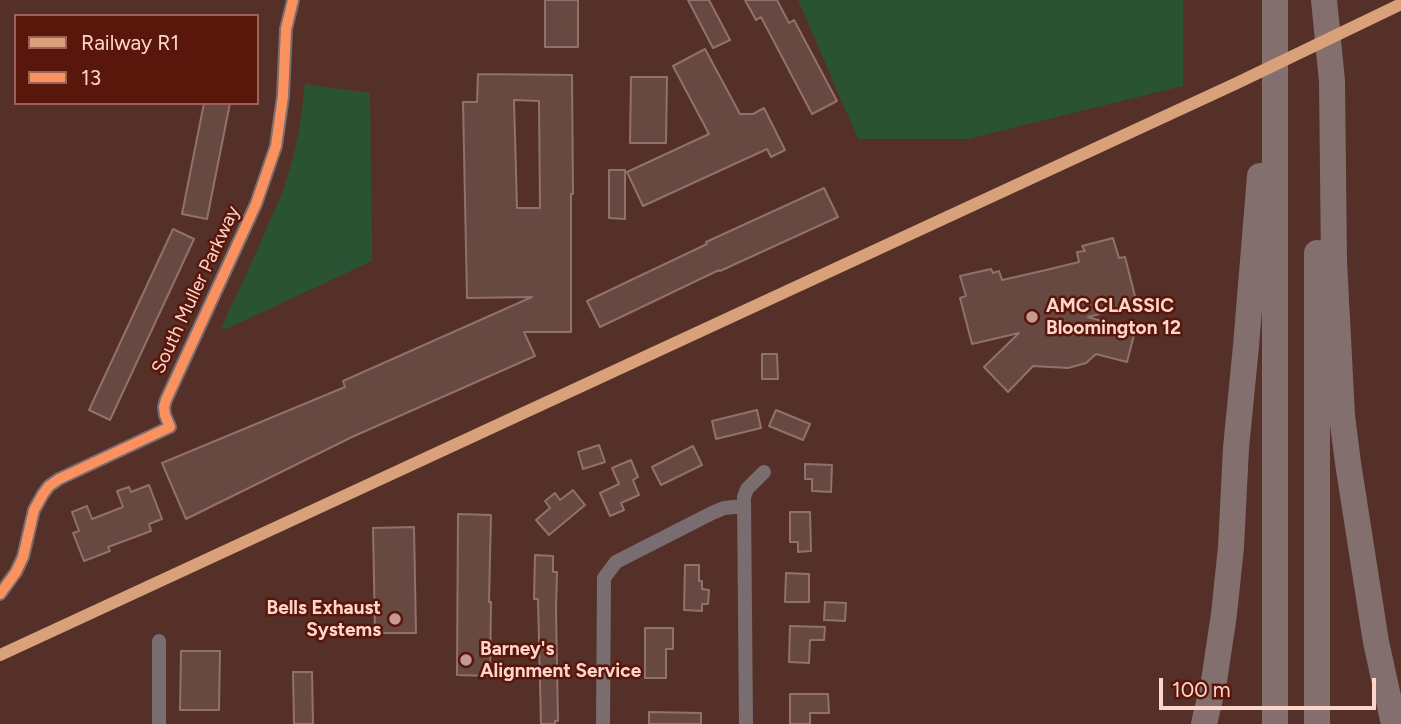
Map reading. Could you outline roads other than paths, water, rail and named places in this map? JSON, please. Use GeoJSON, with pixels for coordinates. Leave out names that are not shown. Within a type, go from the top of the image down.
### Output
{"type":"FeatureCollection","features":[{"type":"Feature","properties":{"kind":"highway"},"geometry":{"type":"LineString","coordinates":[[1275,0],[1275,724]]}},
{"type":"Feature","properties":{"kind":"highway"},"geometry":{"type":"LineString","coordinates":[[1316,0],[1317,724]]}},
{"type":"Feature","properties":{"kind":"highway"},"geometry":{"type":"LineString","coordinates":[[1325,0],[1332,81],[1334,261],[1342,416],[1376,642],[1394,724]]}},
{"type":"Feature","properties":{"kind":"highway"},"geometry":{"type":"LineString","coordinates":[[1204,724],[1214,681],[1224,614],[1261,167],[1275,100]]}},
{"type":"Feature","properties":{"kind":"street","name":"South Muller Parkway"},"geometry":{"type":"LineString","coordinates":[[0,594],[23,557],[34,510],[50,486],[59,479],[170,427],[165,415],[166,400],[256,204],[276,146],[283,96],[286,29],[293,0]]}},
{"type":"Feature","properties":{"kind":"street"},"geometry":{"type":"LineString","coordinates":[[746,724],[744,506],[747,489],[764,472]]}},
{"type":"Feature","properties":{"kind":"street"},"geometry":{"type":"LineString","coordinates":[[603,724],[604,578],[617,562],[712,513],[724,508],[744,506]]}},
{"type":"Feature","properties":{"kind":"street"},"geometry":{"type":"LineString","coordinates":[[159,641],[159,724]]}},
{"type":"Feature","properties":{"kind":"rail line","name":"R1"},"geometry":{"type":"LineString","coordinates":[[0,655],[1237,83],[1401,4]]}},
{"type":"Feature","properties":{"kind":"place","name":"AMC CLASSIC Bloomington 12"},"geometry":{"type":"Point","coordinates":[1032,317]}},
{"type":"Feature","properties":{"kind":"place","name":"Bells Exhaust Systems"},"geometry":{"type":"Point","coordinates":[395,619]}},
{"type":"Feature","properties":{"kind":"place","name":"Barney's Alignment Service"},"geometry":{"type":"Point","coordinates":[466,660]}}]}
